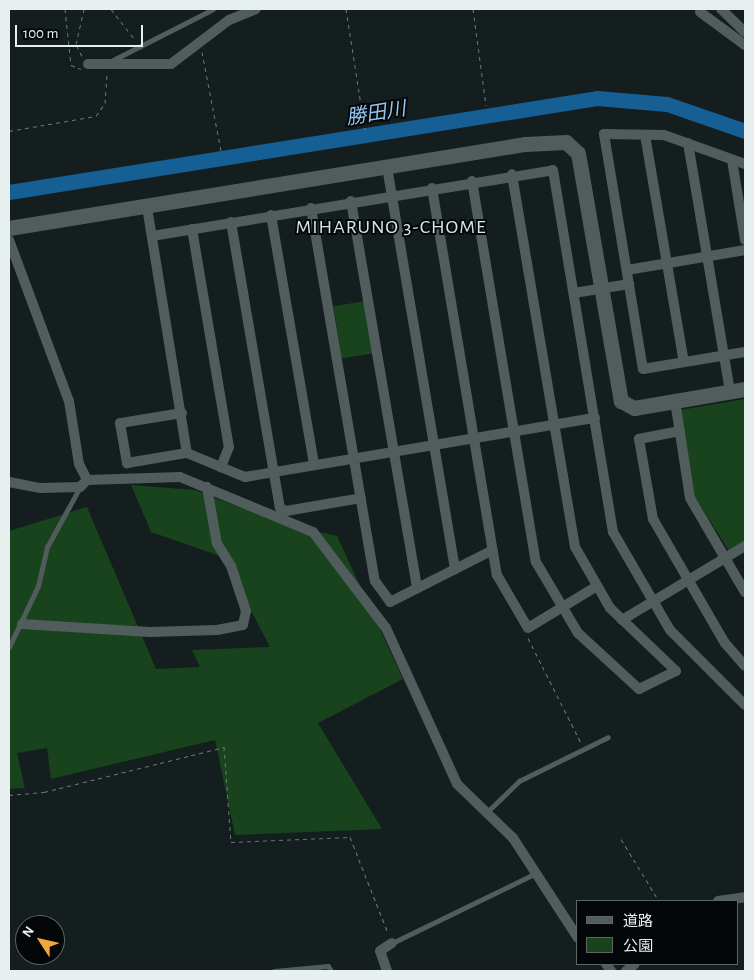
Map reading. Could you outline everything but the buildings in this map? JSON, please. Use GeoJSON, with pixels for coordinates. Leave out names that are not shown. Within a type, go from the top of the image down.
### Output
{"type":"FeatureCollection","features":[{"type":"Feature","properties":{"kind":"street"},"geometry":{"type":"LineString","coordinates":[[91,65],[111,63],[171,64],[201,44],[229,20],[256,9]]}},
{"type":"Feature","properties":{"kind":"street"},"geometry":{"type":"LineString","coordinates":[[721,9],[745,32]]}},
{"type":"Feature","properties":{"kind":"street"},"geometry":{"type":"LineString","coordinates":[[700,12],[745,45]]}},
{"type":"Feature","properties":{"kind":"street"},"geometry":{"type":"LineString","coordinates":[[745,164],[664,135],[604,134],[644,370],[745,352]]}},
{"type":"Feature","properties":{"kind":"street"},"geometry":{"type":"LineString","coordinates":[[645,135],[684,362]]}},
{"type":"Feature","properties":{"kind":"street"},"geometry":{"type":"LineString","coordinates":[[688,143],[730,392]]}},
{"type":"Feature","properties":{"kind":"street"},"geometry":{"type":"LineString","coordinates":[[9,228],[525,144],[571,144],[578,154],[621,400],[634,408],[745,389]]}},
{"type":"Feature","properties":{"kind":"street"},"geometry":{"type":"LineString","coordinates":[[732,160],[745,240]]}},
{"type":"Feature","properties":{"kind":"street"},"geometry":{"type":"LineString","coordinates":[[387,167],[455,568]]}},
{"type":"Feature","properties":{"kind":"street"},"geometry":{"type":"LineString","coordinates":[[152,236],[512,174],[553,170],[613,532],[670,630],[745,705]]}},
{"type":"Feature","properties":{"kind":"street"},"geometry":{"type":"LineString","coordinates":[[472,181],[536,562],[578,633],[639,689],[676,671],[622,620],[597,586],[575,547],[512,174]]}},
{"type":"Feature","properties":{"kind":"street"},"geometry":{"type":"LineString","coordinates":[[432,188],[497,576],[528,628],[597,586]]}},
{"type":"Feature","properties":{"kind":"street"},"geometry":{"type":"LineString","coordinates":[[351,201],[417,588]]}},
{"type":"Feature","properties":{"kind":"street"},"geometry":{"type":"LineString","coordinates":[[147,207],[188,453]]}},
{"type":"Feature","properties":{"kind":"street"},"geometry":{"type":"LineString","coordinates":[[311,208],[375,581],[390,602],[493,550]]}},
{"type":"Feature","properties":{"kind":"street"},"geometry":{"type":"LineString","coordinates":[[271,215],[314,465]]}},
{"type":"Feature","properties":{"kind":"street"},"geometry":{"type":"LineString","coordinates":[[231,222],[280,508],[286,511],[361,498]]}},
{"type":"Feature","properties":{"kind":"street"},"geometry":{"type":"LineString","coordinates":[[192,229],[229,447],[221,467]]}},
{"type":"Feature","properties":{"kind":"street"},"geometry":{"type":"LineString","coordinates":[[9,240],[12,255],[70,402],[79,464],[84,484]]}},
{"type":"Feature","properties":{"kind":"street"},"geometry":{"type":"LineString","coordinates":[[627,270],[745,250]]}},
{"type":"Feature","properties":{"kind":"street"},"geometry":{"type":"LineString","coordinates":[[574,293],[629,284]]}},
{"type":"Feature","properties":{"kind":"street"},"geometry":{"type":"LineString","coordinates":[[675,401],[690,498],[745,592]]}},
{"type":"Feature","properties":{"kind":"street"},"geometry":{"type":"LineString","coordinates":[[182,413],[120,423],[127,463],[188,453],[245,477],[595,418]]}},
{"type":"Feature","properties":{"kind":"street"},"geometry":{"type":"LineString","coordinates":[[680,431],[639,439],[653,519],[725,642],[745,666]]}},
{"type":"Feature","properties":{"kind":"street"},"geometry":{"type":"LineString","coordinates":[[9,482],[40,488],[164,475],[208,487],[299,524],[326,546],[386,628],[457,784],[513,838],[576,935]]}},
{"type":"Feature","properties":{"kind":"street"},"geometry":{"type":"LineString","coordinates":[[22,624],[150,632],[217,630],[243,625],[246,611],[217,544],[208,487]]}},
{"type":"Feature","properties":{"kind":"street"},"geometry":{"type":"LineString","coordinates":[[622,620],[745,546]]}},
{"type":"Feature","properties":{"kind":"street"},"geometry":{"type":"LineString","coordinates":[[725,900],[745,897]]}},
{"type":"Feature","properties":{"kind":"street"},"geometry":{"type":"LineString","coordinates":[[386,971],[380,951],[392,943]]}},
{"type":"Feature","properties":{"kind":"lane"},"geometry":{"type":"LineString","coordinates":[[111,63],[213,9]]}},
{"type":"Feature","properties":{"kind":"lane"},"geometry":{"type":"LineString","coordinates":[[9,647],[22,624],[38,586],[47,547],[84,484]]}},
{"type":"Feature","properties":{"kind":"lane"},"geometry":{"type":"LineString","coordinates":[[487,813],[519,782],[584,748],[608,738]]}},
{"type":"Feature","properties":{"kind":"lane"},"geometry":{"type":"LineString","coordinates":[[392,943],[536,873]]}},
{"type":"Feature","properties":{"kind":"lane"},"geometry":{"type":"LineString","coordinates":[[274,971],[328,966],[331,971]]}},
{"type":"Feature","properties":{"kind":"path"},"geometry":{"type":"LineString","coordinates":[[65,9],[72,67],[91,65],[76,44],[84,9]]}},
{"type":"Feature","properties":{"kind":"path"},"geometry":{"type":"LineString","coordinates":[[111,9],[141,46]]}},
{"type":"Feature","properties":{"kind":"path"},"geometry":{"type":"LineString","coordinates":[[346,9],[365,130]]}},
{"type":"Feature","properties":{"kind":"path"},"geometry":{"type":"LineString","coordinates":[[473,9],[486,105]]}},
{"type":"Feature","properties":{"kind":"path"},"geometry":{"type":"LineString","coordinates":[[201,44],[221,151]]}},
{"type":"Feature","properties":{"kind":"path"},"geometry":{"type":"LineString","coordinates":[[9,131],[96,116],[104,104],[111,63]]}},
{"type":"Feature","properties":{"kind":"path"},"geometry":{"type":"LineString","coordinates":[[528,628],[524,631],[584,748]]}},
{"type":"Feature","properties":{"kind":"path"},"geometry":{"type":"LineString","coordinates":[[9,795],[44,792],[224,747],[231,842],[350,837],[392,943]]}},
{"type":"Feature","properties":{"kind":"path"},"geometry":{"type":"LineString","coordinates":[[621,839],[658,900]]}},
{"type":"Feature","properties":{"kind":"green space"},"geometry":{"type":"Polygon","coordinates":[[[366,301],[374,353],[342,359],[333,306],[366,301]]]}},
{"type":"Feature","properties":{"kind":"green space"},"geometry":{"type":"Polygon","coordinates":[[[745,399],[745,541],[729,551],[695,497],[680,410],[745,399]]]}},
{"type":"Feature","properties":{"kind":"green space"},"geometry":{"type":"Polygon","coordinates":[[[131,485],[195,490],[280,523],[337,536],[403,679],[318,723],[382,829],[235,835],[215,740],[51,779],[47,748],[17,753],[25,788],[9,789],[9,531],[87,507],[156,669],[200,667],[192,650],[270,647],[223,557],[151,532],[131,485]]]}},
{"type":"Feature","properties":{"kind":"waterway","name":"勝田川"},"geometry":{"type":"LineString","coordinates":[[9,192],[597,98],[667,104],[745,131]]}},
{"type":"Feature","properties":{"kind":"district","name":"MIHARUNO 3-CHOME"},"geometry":{"type":"Point","coordinates":[391,227]}}]}
